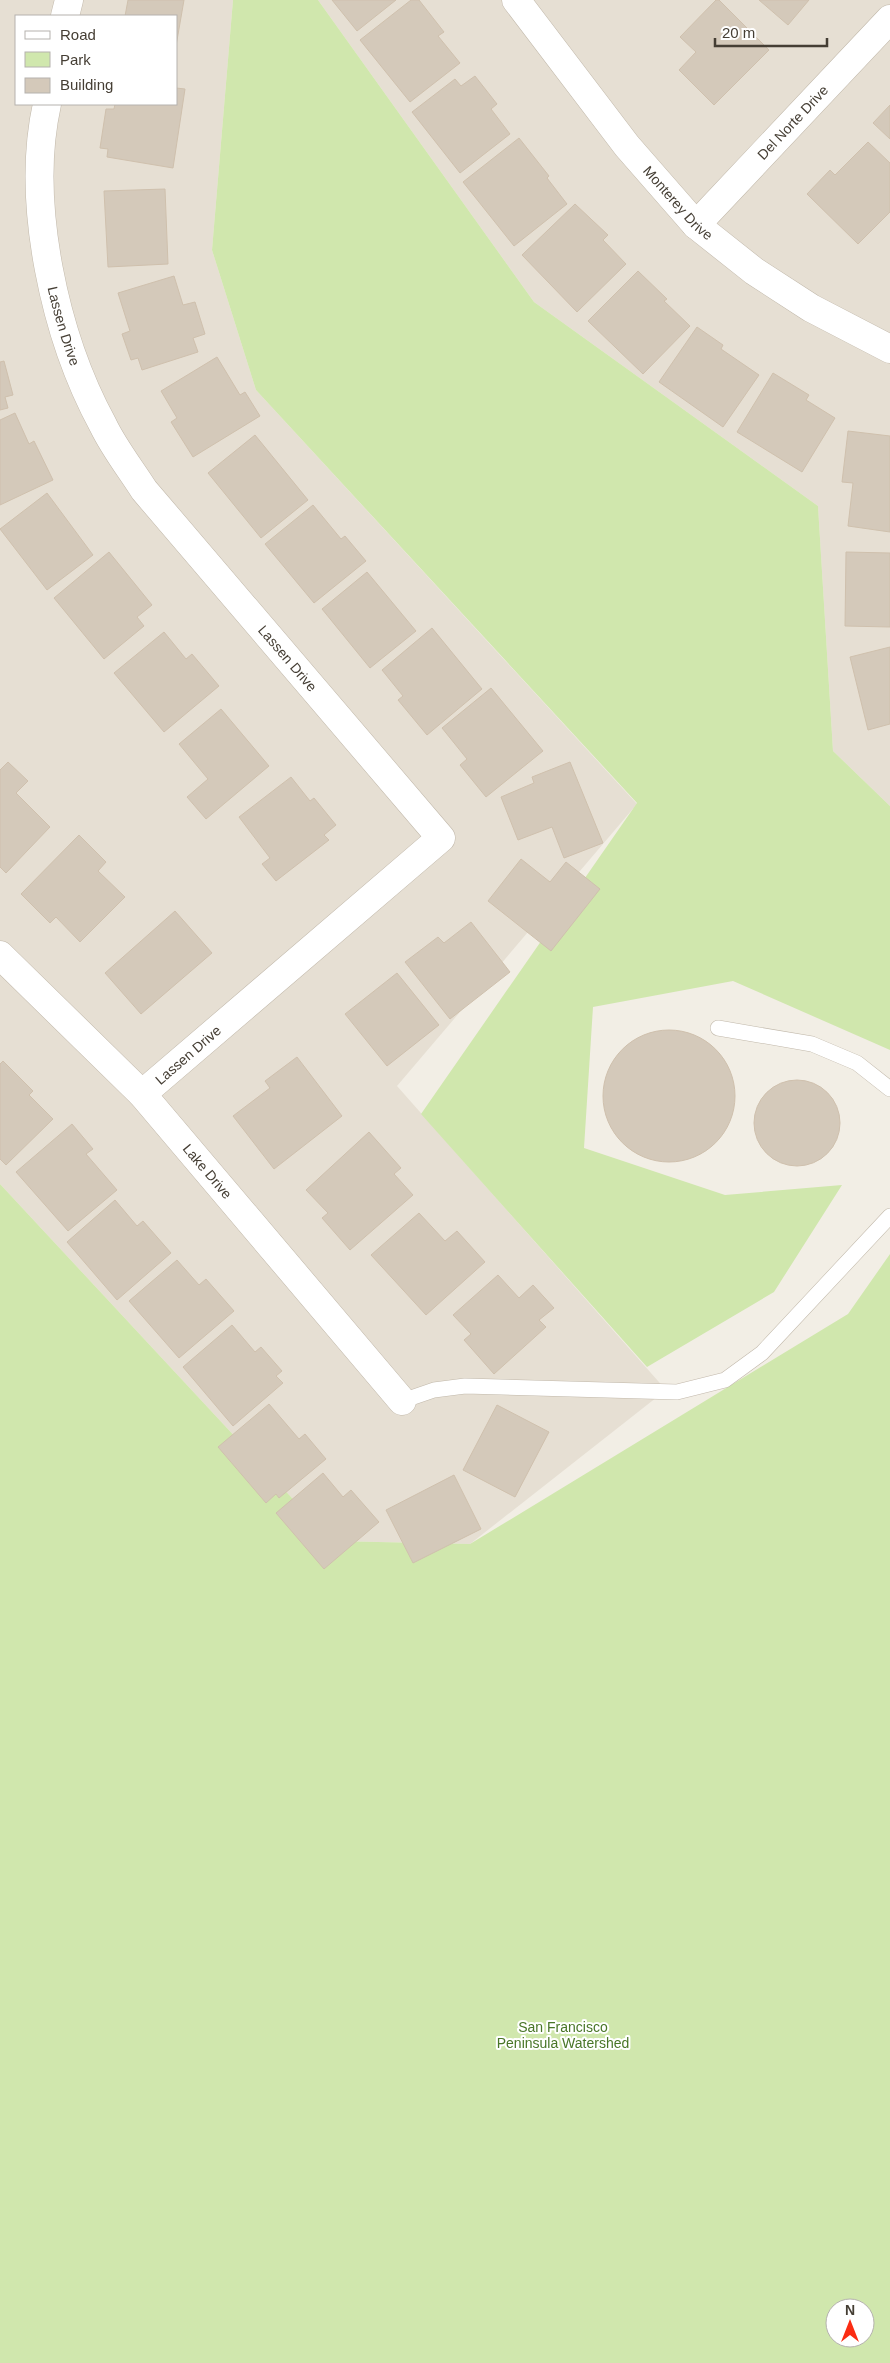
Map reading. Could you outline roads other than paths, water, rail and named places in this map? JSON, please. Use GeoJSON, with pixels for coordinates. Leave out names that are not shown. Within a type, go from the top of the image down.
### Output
{"type":"FeatureCollection","features":[{"type":"Feature","properties":{"kind":"street"},"geometry":{"type":"LineString","coordinates":[[65,15],[69,0]]}},
{"type":"Feature","properties":{"kind":"street","name":"Monterey Drive"},"geometry":{"type":"LineString","coordinates":[[516,0],[627,146],[696,225],[754,271],[803,303],[890,349]]}},
{"type":"Feature","properties":{"kind":"street","name":"Del Norte Drive"},"geometry":{"type":"LineString","coordinates":[[696,225],[890,19]]}},
{"type":"Feature","properties":{"kind":"street","name":"Lassen Drive"},"geometry":{"type":"LineString","coordinates":[[47,105],[39,168],[43,224],[54,291],[71,355],[103,426],[144,490],[441,838],[142,1094]]}},
{"type":"Feature","properties":{"kind":"street","name":"Lake Drive"},"geometry":{"type":"LineString","coordinates":[[0,954],[142,1094],[402,1401]]}},
{"type":"Feature","properties":{"kind":"lane"},"geometry":{"type":"LineString","coordinates":[[718,1028],[812,1044],[857,1063],[890,1089]]}},
{"type":"Feature","properties":{"kind":"lane"},"geometry":{"type":"LineString","coordinates":[[402,1401],[434,1390],[465,1386],[677,1392],[725,1380],[762,1353],[890,1216]]}},
{"type":"Feature","properties":{"kind":"park label","name":"San Francisco Peninsula Watershed"},"geometry":{"type":"Point","coordinates":[563,2036]}}]}
